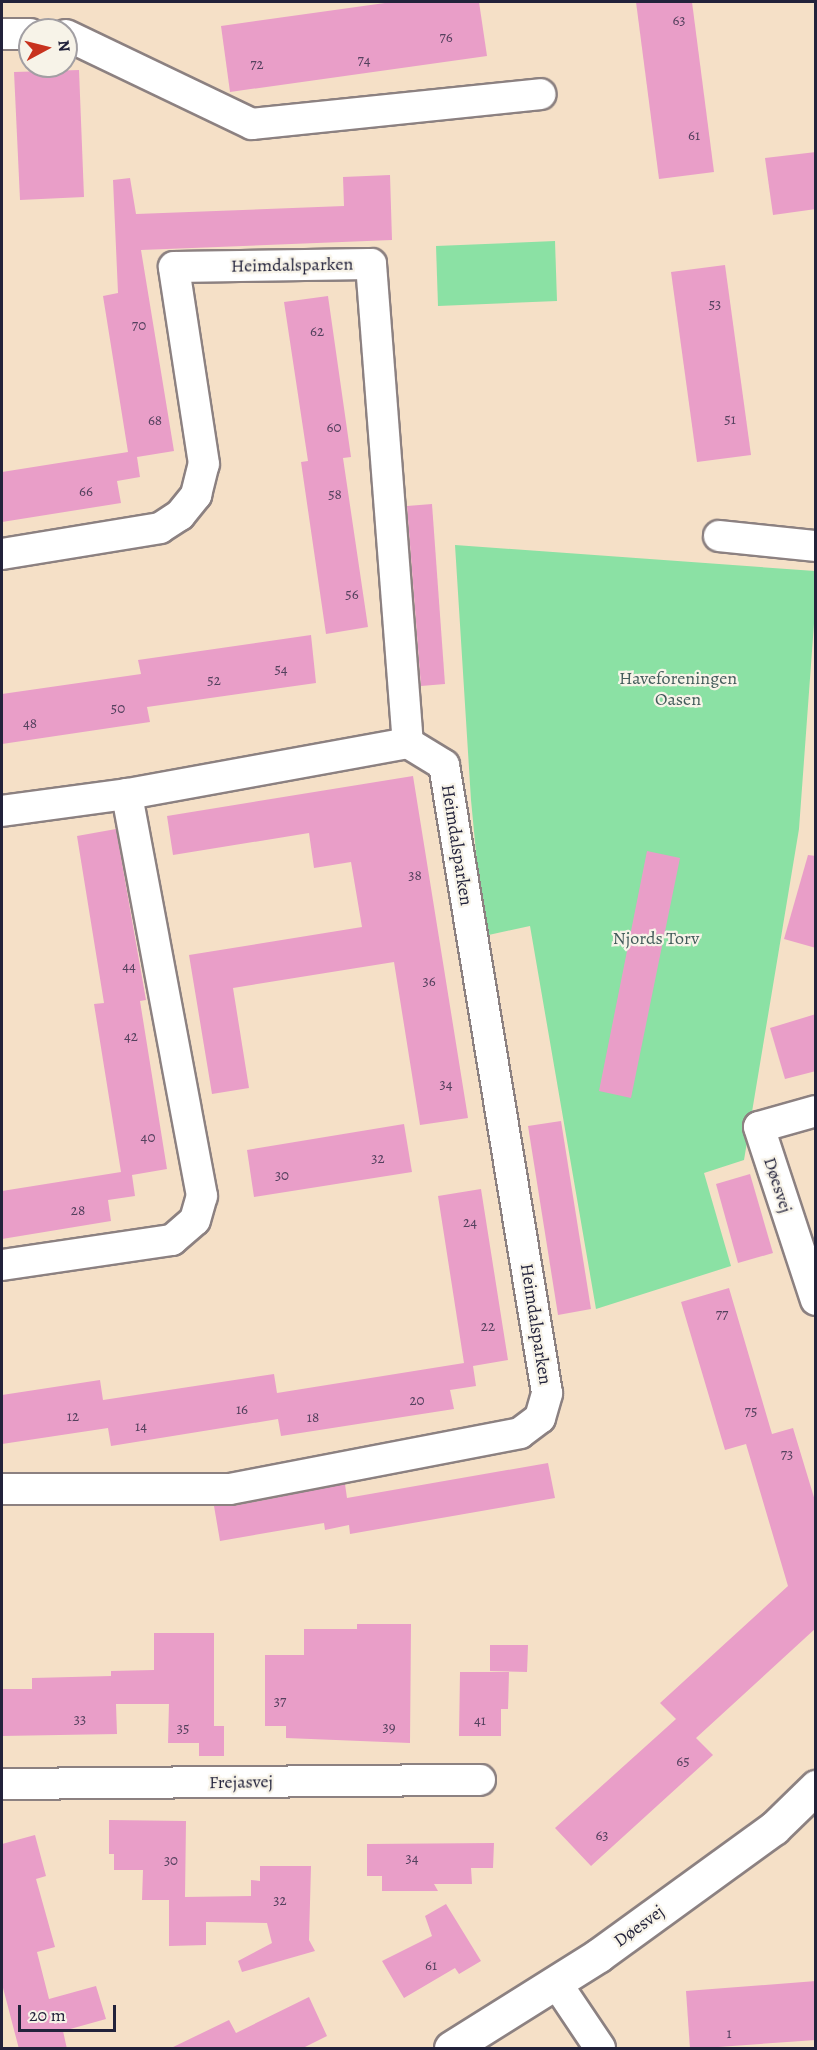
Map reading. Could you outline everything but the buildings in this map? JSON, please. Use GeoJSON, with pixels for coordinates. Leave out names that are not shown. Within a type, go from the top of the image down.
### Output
{"type":"FeatureCollection","features":[{"type":"Feature","properties":{"kind":"street"},"geometry":{"type":"LineString","coordinates":[[2,34],[18,34]]}},
{"type":"Feature","properties":{"kind":"street"},"geometry":{"type":"LineString","coordinates":[[78,41],[252,124],[540,94]]}},
{"type":"Feature","properties":{"kind":"street","name":"Heimdalsparken"},"geometry":{"type":"LineString","coordinates":[[2,554],[160,528],[180,515],[196,495],[204,464],[174,267],[371,264],[408,743],[444,765],[547,1393],[540,1418],[520,1433],[230,1489],[2,1489]]}},
{"type":"Feature","properties":{"kind":"street"},"geometry":{"type":"LineString","coordinates":[[719,536],[816,546]]}},
{"type":"Feature","properties":{"kind":"street"},"geometry":{"type":"LineString","coordinates":[[2,811],[128,794],[408,743]]}},
{"type":"Feature","properties":{"kind":"street"},"geometry":{"type":"LineString","coordinates":[[2,1264],[172,1240],[195,1220],[202,1196],[128,794]]}},
{"type":"Feature","properties":{"kind":"street","name":"Døesvej"},"geometry":{"type":"LineString","coordinates":[[816,1111],[759,1127],[816,1300]]}},
{"type":"Feature","properties":{"kind":"street","name":"Frejasvej"},"geometry":{"type":"LineString","coordinates":[[2,1784],[480,1780]]}},
{"type":"Feature","properties":{"kind":"street","name":"Døesvej"},"geometry":{"type":"LineString","coordinates":[[451,2049],[557,1984],[774,1828],[816,1787]]}},
{"type":"Feature","properties":{"kind":"street"},"geometry":{"type":"LineString","coordinates":[[557,1984],[600,2049]]}},
{"type":"Feature","properties":{"kind":"green space"},"geometry":{"type":"Polygon","coordinates":[[[555,241],[557,301],[438,306],[436,246],[555,241]]]}},
{"type":"Feature","properties":{"kind":"green space"},"geometry":{"type":"Polygon","coordinates":[[[455,545],[815,571],[815,610],[799,829],[744,1160],[704,1173],[731,1266],[596,1309],[530,926],[484,936],[471,800],[455,545]]]}},
{"type":"Feature","properties":{"kind":"park label","name":"Haveforeningen Oasen"},"geometry":{"type":"Point","coordinates":[678,689]}},
{"type":"Feature","properties":{"kind":"park label","name":"Njords Torv"},"geometry":{"type":"Point","coordinates":[656,938]}}]}
